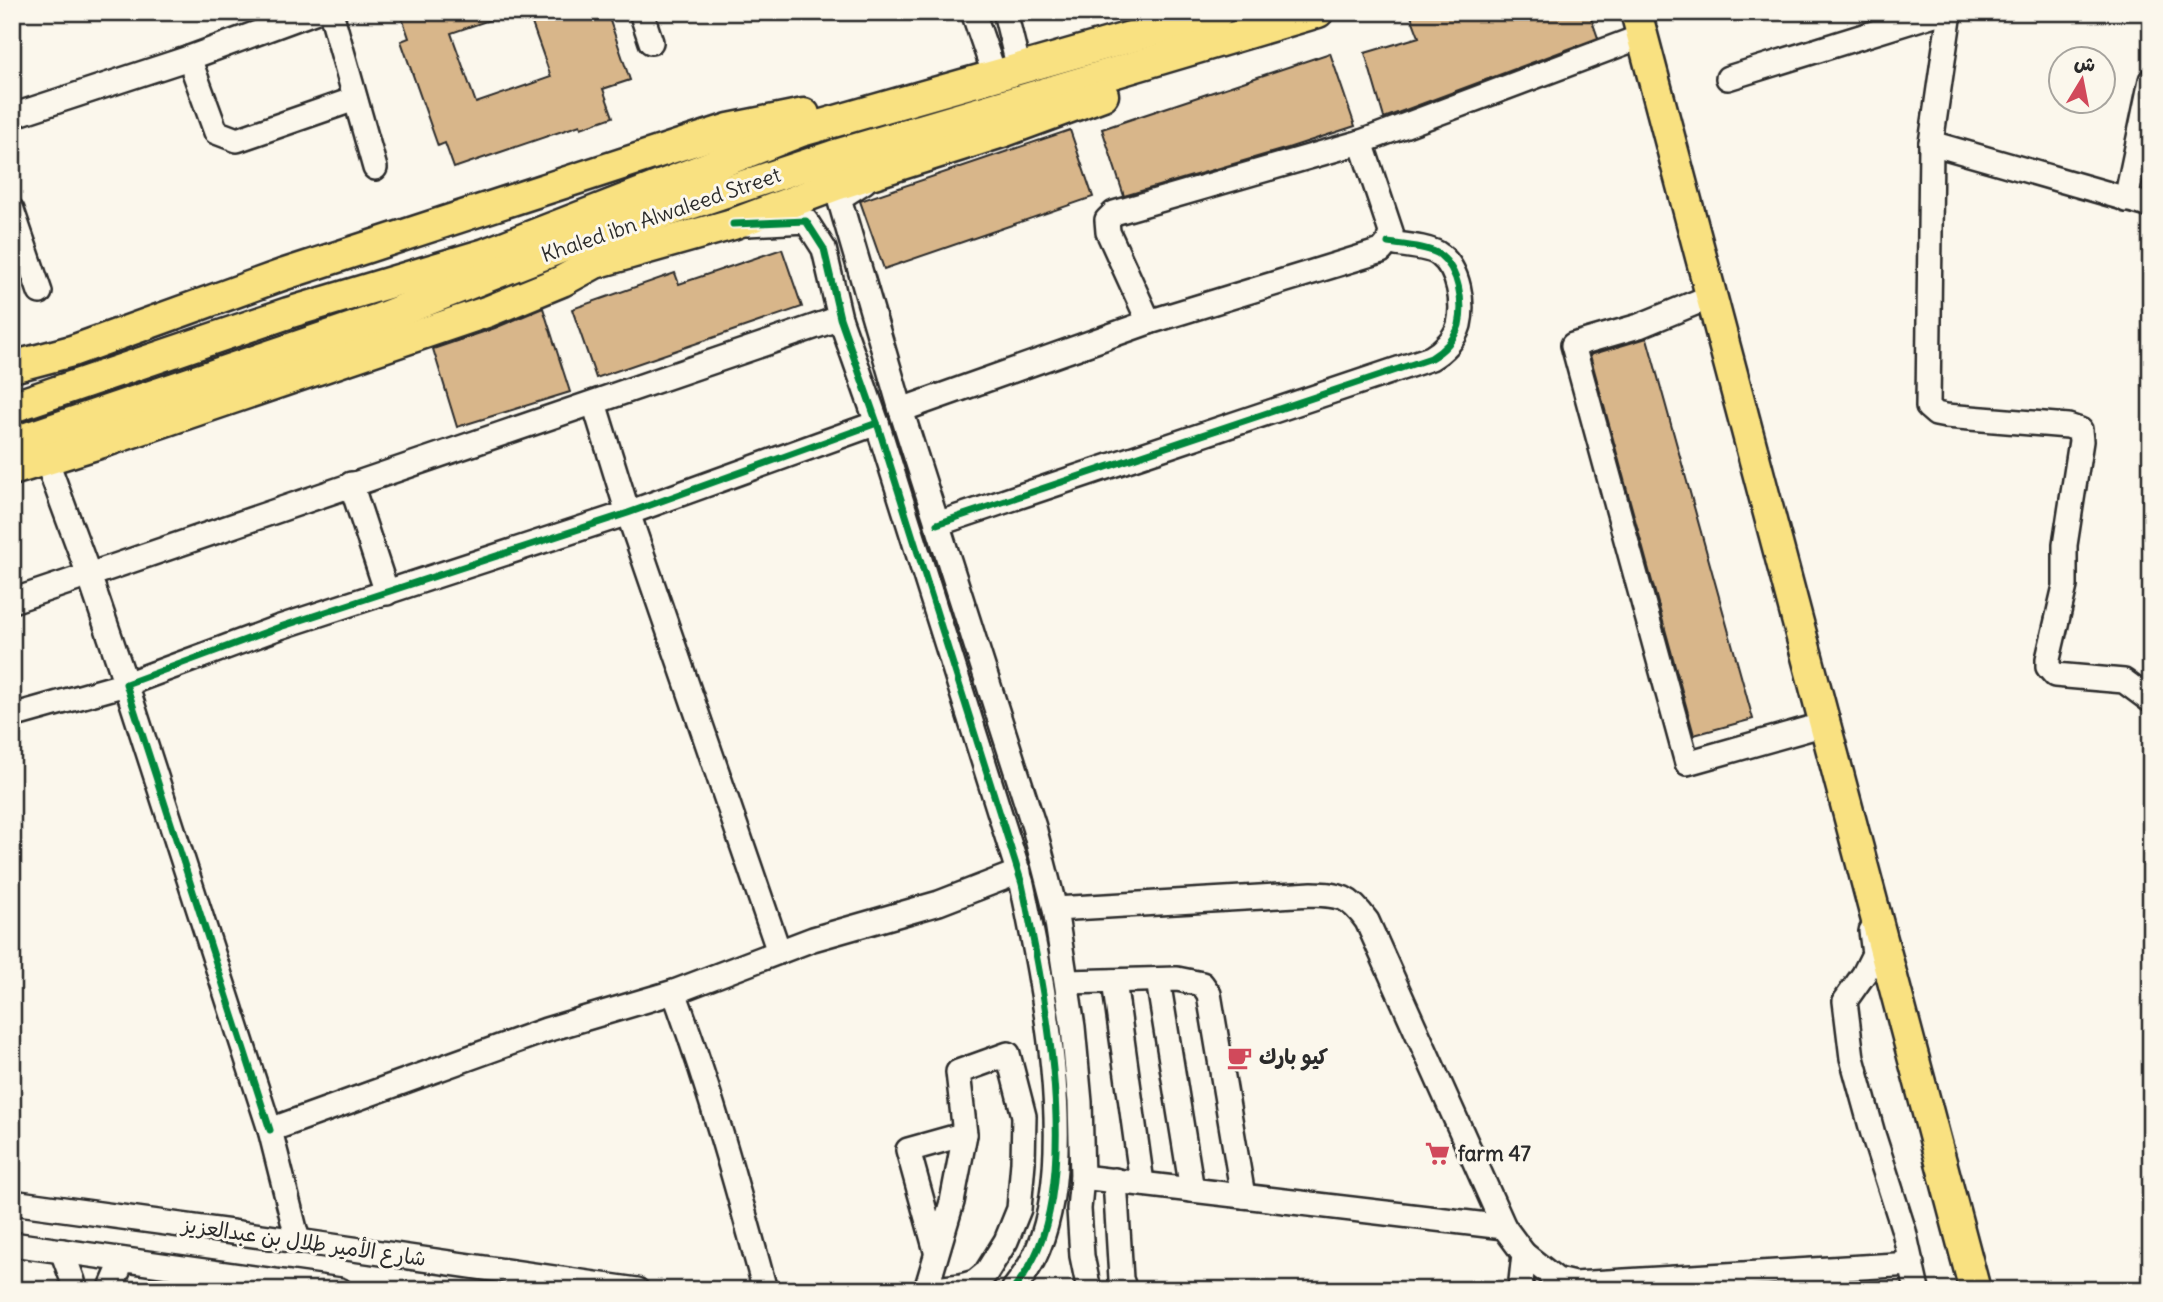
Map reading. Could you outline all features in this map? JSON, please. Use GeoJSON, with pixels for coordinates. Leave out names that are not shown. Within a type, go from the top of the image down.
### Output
{"type":"FeatureCollection","features":[{"type":"Feature","properties":{"kind":"main road","name":"Khaled ibn Alwaleed Street"},"geometry":{"type":"LineString","coordinates":[[12,443],[366,324],[570,244],[833,156],[1318,12]]}},
{"type":"Feature","properties":{"kind":"main road","name":"Khaled ibn Alwaleed Street"},"geometry":{"type":"LineString","coordinates":[[12,407],[288,313],[485,254],[801,131],[1208,14]]}},
{"type":"Feature","properties":{"kind":"main road"},"geometry":{"type":"LineString","coordinates":[[1639,24],[1975,1290]]}},
{"type":"Feature","properties":{"kind":"main road"},"geometry":{"type":"LineString","coordinates":[[12,470],[109,440],[489,311],[562,281],[595,262],[733,224],[835,185],[1005,131],[1132,85],[1184,52]]}},
{"type":"Feature","properties":{"kind":"main road"},"geometry":{"type":"LineString","coordinates":[[12,367],[72,351],[282,275],[729,129],[1000,74]]}},
{"type":"Feature","properties":{"kind":"street"},"geometry":{"type":"LineString","coordinates":[[12,116],[189,58],[314,12]]}},
{"type":"Feature","properties":{"kind":"street"},"geometry":{"type":"LineString","coordinates":[[331,12],[375,168]]}},
{"type":"Feature","properties":{"kind":"street"},"geometry":{"type":"LineString","coordinates":[[641,12],[651,42]]}},
{"type":"Feature","properties":{"kind":"street"},"geometry":{"type":"LineString","coordinates":[[974,12],[1000,74]]}},
{"type":"Feature","properties":{"kind":"street"},"geometry":{"type":"LineString","coordinates":[[1000,74],[1005,12]]}},
{"type":"Feature","properties":{"kind":"street"},"geometry":{"type":"LineString","coordinates":[[1728,78],[1941,12]]}},
{"type":"Feature","properties":{"kind":"street"},"geometry":{"type":"LineString","coordinates":[[1951,12],[1931,143],[1928,407],[1936,414],[1946,416],[2068,426],[2080,430],[2081,441],[2065,545],[2065,586],[2048,667],[2055,675],[2124,681],[2151,701]]}},
{"type":"Feature","properties":{"kind":"street"},"geometry":{"type":"LineString","coordinates":[[1149,322],[1108,232],[1107,220],[1114,213],[1361,142],[1639,24]]}},
{"type":"Feature","properties":{"kind":"street"},"geometry":{"type":"LineString","coordinates":[[189,58],[216,132],[237,140],[355,99]]}},
{"type":"Feature","properties":{"kind":"street"},"geometry":{"type":"LineString","coordinates":[[2126,200],[2151,80]]}},
{"type":"Feature","properties":{"kind":"street"},"geometry":{"type":"LineString","coordinates":[[901,410],[1149,322],[1381,251],[1388,243],[1391,232],[1361,142]]}},
{"type":"Feature","properties":{"kind":"street"},"geometry":{"type":"LineString","coordinates":[[1931,143],[2151,206]]}},
{"type":"Feature","properties":{"kind":"street"},"geometry":{"type":"LineString","coordinates":[[882,171],[839,198],[901,410],[1034,827],[1055,909],[1067,982],[1080,1102],[1082,1177],[1079,1209],[1082,1256],[1089,1290]]}},
{"type":"Feature","properties":{"kind":"street"},"geometry":{"type":"LineString","coordinates":[[12,210],[40,292]]}},
{"type":"Feature","properties":{"kind":"street"},"geometry":{"type":"LineString","coordinates":[[733,224],[806,221],[824,249],[840,318],[877,424],[1019,872],[1035,946],[1048,1030],[1055,1098],[1056,1150],[1051,1204],[1038,1248],[1027,1271],[1013,1290]]}},
{"type":"Feature","properties":{"kind":"street"},"geometry":{"type":"LineString","coordinates":[[937,524],[1432,358],[1444,350],[1458,327],[1460,293],[1451,269],[1439,253],[1388,243]]}},
{"type":"Feature","properties":{"kind":"street"},"geometry":{"type":"LineString","coordinates":[[1712,296],[1639,326],[1573,345],[1687,763],[1825,724]]}},
{"type":"Feature","properties":{"kind":"street"},"geometry":{"type":"LineString","coordinates":[[12,601],[840,318]]}},
{"type":"Feature","properties":{"kind":"street"},"geometry":{"type":"LineString","coordinates":[[594,403],[628,513],[779,952]]}},
{"type":"Feature","properties":{"kind":"street"},"geometry":{"type":"LineString","coordinates":[[12,716],[126,684],[281,627],[628,513],[877,424]]}},
{"type":"Feature","properties":{"kind":"street"},"geometry":{"type":"LineString","coordinates":[[46,459],[126,684],[270,1130],[298,1241]]}},
{"type":"Feature","properties":{"kind":"street"},"geometry":{"type":"LineString","coordinates":[[351,484],[387,593]]}},
{"type":"Feature","properties":{"kind":"street"},"geometry":{"type":"LineString","coordinates":[[270,1130],[546,1030],[674,992],[813,939],[939,903],[1019,872]]}},
{"type":"Feature","properties":{"kind":"street"},"geometry":{"type":"LineString","coordinates":[[1870,893],[1874,954],[1864,975],[1845,1001],[1852,1058],[1904,1231],[1917,1290]]}},
{"type":"Feature","properties":{"kind":"street"},"geometry":{"type":"LineString","coordinates":[[1055,909],[1312,894],[1336,895],[1355,904],[1367,921],[1504,1227],[1524,1254],[1558,1280],[1574,1284],[1912,1264]]}},
{"type":"Feature","properties":{"kind":"street"},"geometry":{"type":"LineString","coordinates":[[1158,980],[1192,1190]]}},
{"type":"Feature","properties":{"kind":"street"},"geometry":{"type":"LineString","coordinates":[[1067,982],[1190,980],[1202,984],[1209,994],[1243,1196]]}},
{"type":"Feature","properties":{"kind":"street"},"geometry":{"type":"LineString","coordinates":[[1114,981],[1142,1184]]}},
{"type":"Feature","properties":{"kind":"street"},"geometry":{"type":"LineString","coordinates":[[674,992],[691,1037],[738,1190],[765,1290]]}},
{"type":"Feature","properties":{"kind":"street"},"geometry":{"type":"LineString","coordinates":[[1008,1054],[1024,1115],[1019,1209],[1006,1241],[986,1273],[975,1282],[926,1290],[936,1251],[954,1191],[965,1134],[958,1072],[1008,1054]]}},
{"type":"Feature","properties":{"kind":"street"},"geometry":{"type":"LineString","coordinates":[[936,1251],[908,1150],[965,1134]]}},
{"type":"Feature","properties":{"kind":"street"},"geometry":{"type":"LineString","coordinates":[[1082,1177],[1504,1227]]}},
{"type":"Feature","properties":{"kind":"street"},"geometry":{"type":"LineString","coordinates":[[1115,1180],[1121,1279],[1125,1290]]}},
{"type":"Feature","properties":{"kind":"street","name":"شارع الأمير طلال بن عبدالعزيز"},"geometry":{"type":"LineString","coordinates":[[12,1202],[637,1290]]}},
{"type":"Feature","properties":{"kind":"street","name":"شارع الأمير طلال بن عبدالعزيز"},"geometry":{"type":"LineString","coordinates":[[12,1244],[340,1290]]}},
{"type":"Feature","properties":{"kind":"street"},"geometry":{"type":"LineString","coordinates":[[62,1251],[73,1281],[72,1290]]}},
{"type":"Feature","properties":{"kind":"street"},"geometry":{"type":"LineString","coordinates":[[1520,1290],[1524,1254]]}},
{"type":"Feature","properties":{"kind":"street"},"geometry":{"type":"LineString","coordinates":[[110,1290],[123,1260]]}},
{"type":"Feature","properties":{"kind":"building"},"geometry":{"type":"Polygon","coordinates":[[[400,12],[504,12],[504,15],[451,33],[476,103],[551,77],[528,12],[607,12],[630,80],[603,89],[613,117],[581,128],[580,125],[454,168],[445,143],[438,146],[401,41],[409,38],[400,12]]]}},
{"type":"Feature","properties":{"kind":"building"},"geometry":{"type":"Polygon","coordinates":[[[1422,12],[1589,12],[1598,38],[1384,118],[1365,53],[1419,37],[1411,16],[1422,12]]]}},
{"type":"Feature","properties":{"kind":"building"},"geometry":{"type":"Polygon","coordinates":[[[1330,53],[1355,126],[1124,196],[1102,129],[1330,53]]]}},
{"type":"Feature","properties":{"kind":"building"},"geometry":{"type":"Polygon","coordinates":[[[1070,130],[1093,197],[884,269],[860,201],[1070,130]]]}},
{"type":"Feature","properties":{"kind":"building"},"geometry":{"type":"Polygon","coordinates":[[[782,249],[802,307],[596,378],[572,309],[675,273],[679,284],[782,249]]]}},
{"type":"Feature","properties":{"kind":"building"},"geometry":{"type":"Polygon","coordinates":[[[543,308],[570,392],[457,427],[433,349],[543,308]]]}},
{"type":"Feature","properties":{"kind":"building"},"geometry":{"type":"Polygon","coordinates":[[[1647,338],[1753,719],[1694,735],[1590,355],[1647,338]]]}},
{"type":"Feature","properties":{"kind":"cycle path"},"geometry":{"type":"LineString","coordinates":[[733,224],[806,221],[824,249],[840,318],[877,423],[1022,884],[1039,970],[1053,1068],[1055,1165],[1050,1210],[1038,1249],[1013,1290]]}},
{"type":"Feature","properties":{"kind":"cycle path"},"geometry":{"type":"LineString","coordinates":[[937,524],[1431,358],[1448,344],[1459,325],[1461,307],[1456,278],[1446,261],[1436,252],[1388,243]]}},
{"type":"Feature","properties":{"kind":"cycle path"},"geometry":{"type":"LineString","coordinates":[[270,1130],[126,684],[280,627],[628,513],[877,423]]}},
{"type":"Feature","properties":{"kind":"place","name":"كيو بارك"},"geometry":{"type":"Point","coordinates":[1239,1057]}},
{"type":"Feature","properties":{"kind":"place","name":"farm 47"},"geometry":{"type":"Point","coordinates":[1438,1154]}}]}
